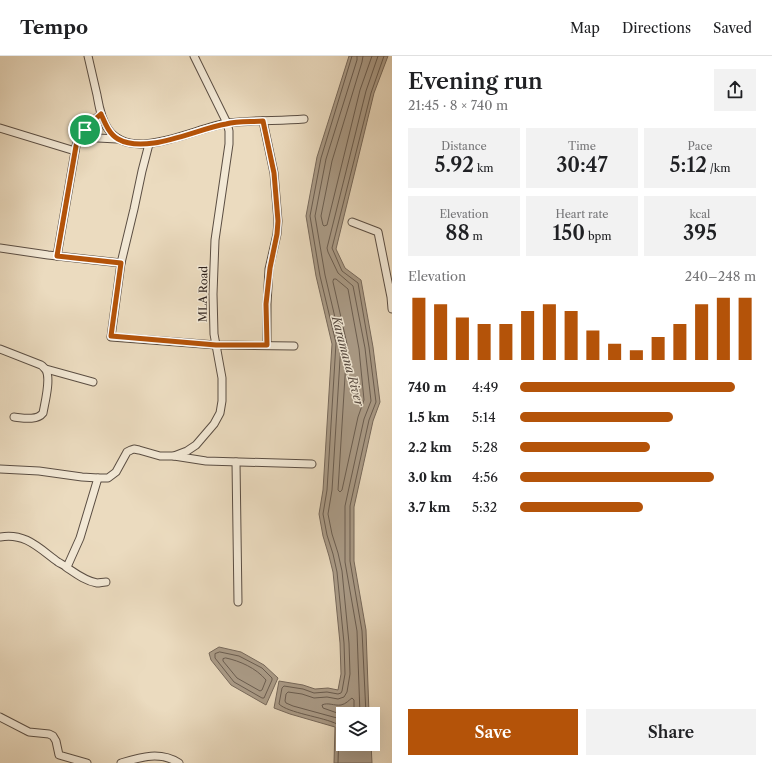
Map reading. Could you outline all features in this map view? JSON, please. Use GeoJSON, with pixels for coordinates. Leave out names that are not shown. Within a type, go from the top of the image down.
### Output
{"type":"FeatureCollection","features":[{"type":"Feature","properties":{"kind":"street"},"geometry":{"type":"LineString","coordinates":[[88,56],[101,114],[108,129],[118,139]]}},
{"type":"Feature","properties":{"kind":"street","name":"MLA Road"},"geometry":{"type":"LineString","coordinates":[[0,468],[40,471],[67,476],[108,478],[116,472],[127,452],[130,450],[139,450],[160,456],[174,456],[187,451],[196,445],[214,424],[220,413],[222,401],[222,378],[214,334],[213,294],[215,240],[229,131],[227,123],[194,56]]}},
{"type":"Feature","properties":{"kind":"street"},"geometry":{"type":"LineString","coordinates":[[57,256],[79,137],[101,114]]}},
{"type":"Feature","properties":{"kind":"street"},"geometry":{"type":"LineString","coordinates":[[79,137],[118,139],[134,144],[150,144],[227,123],[304,119]]}},
{"type":"Feature","properties":{"kind":"street"},"geometry":{"type":"LineString","coordinates":[[263,121],[274,173],[278,221],[266,304],[267,345]]}},
{"type":"Feature","properties":{"kind":"street"},"geometry":{"type":"LineString","coordinates":[[0,128],[76,151]]}},
{"type":"Feature","properties":{"kind":"street"},"geometry":{"type":"LineString","coordinates":[[150,144],[142,171],[121,263],[111,336],[216,345],[294,346]]}},
{"type":"Feature","properties":{"kind":"street"},"geometry":{"type":"LineString","coordinates":[[352,222],[378,232],[392,296],[392,309]]}},
{"type":"Feature","properties":{"kind":"street"},"geometry":{"type":"LineString","coordinates":[[0,248],[121,263]]}},
{"type":"Feature","properties":{"kind":"street"},"geometry":{"type":"LineString","coordinates":[[0,349],[42,365],[48,374],[48,384],[43,413],[38,417],[33,418],[14,417]]}},
{"type":"Feature","properties":{"kind":"street"},"geometry":{"type":"LineString","coordinates":[[46,369],[93,382]]}},
{"type":"Feature","properties":{"kind":"street"},"geometry":{"type":"LineString","coordinates":[[174,456],[206,461],[312,464]]}},
{"type":"Feature","properties":{"kind":"street"},"geometry":{"type":"LineString","coordinates":[[236,462],[238,602]]}},
{"type":"Feature","properties":{"kind":"street"},"geometry":{"type":"LineString","coordinates":[[67,567],[80,538],[98,478]]}},
{"type":"Feature","properties":{"kind":"street"},"geometry":{"type":"LineString","coordinates":[[0,537],[11,535],[28,540],[59,563],[67,567],[71,572],[90,581],[97,583],[106,582]]}},
{"type":"Feature","properties":{"kind":"street"},"geometry":{"type":"LineString","coordinates":[[0,717],[29,732],[49,734],[53,736],[56,741],[59,755],[87,763]]}},
{"type":"Feature","properties":{"kind":"street"},"geometry":{"type":"LineString","coordinates":[[121,763],[143,757],[157,756],[167,757],[179,763]]}},
{"type":"Feature","properties":{"kind":"water","name":"Karamana River"},"geometry":{"type":"Polygon","coordinates":[[[349,56],[388,56],[374,93],[336,249],[345,268],[361,280],[373,347],[380,402],[373,421],[354,507],[354,561],[366,630],[369,707],[336,707],[336,751],[371,751],[372,763],[334,763],[335,727],[274,708],[279,681],[303,685],[315,689],[328,688],[338,690],[341,674],[340,643],[333,572],[323,536],[319,514],[323,490],[332,344],[316,276],[306,216],[317,157],[349,56]]]}},
{"type":"Feature","properties":{"kind":"water"},"geometry":{"type":"Polygon","coordinates":[[[219,647],[241,652],[264,665],[278,678],[266,705],[231,685],[211,660],[209,653],[219,647]]]}},
{"type":"Feature","properties":{"kind":"route"},"geometry":{"type":"LineString","coordinates":[[101,114],[108,129],[118,139],[134,144],[150,144],[227,123],[263,121],[274,173],[278,221],[266,304],[267,345],[216,345],[111,336],[121,263],[57,256],[76,146],[79,137],[85,130],[101,114]]}}]}
